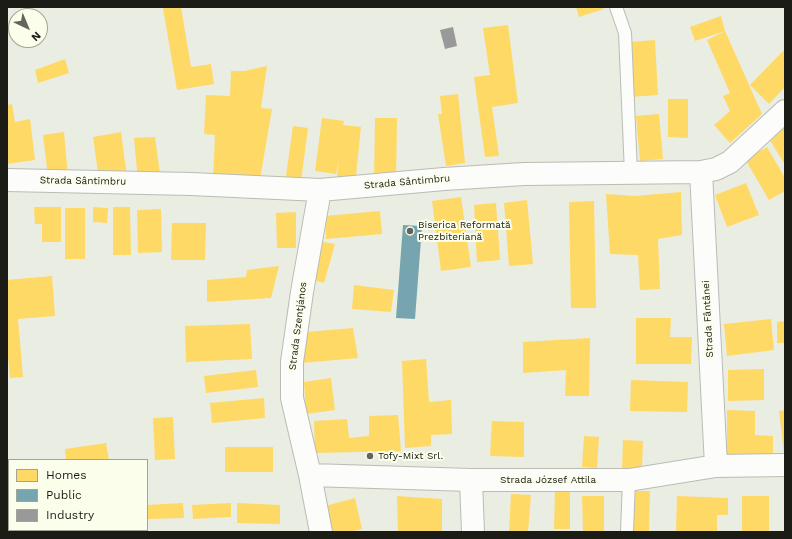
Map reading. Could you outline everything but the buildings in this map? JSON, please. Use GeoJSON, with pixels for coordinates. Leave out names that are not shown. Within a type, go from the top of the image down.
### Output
{"type":"FeatureCollection","features":[{"type":"Feature","properties":{"kind":"street","name":"Strada Sântimbru"},"geometry":{"type":"LineString","coordinates":[[7,180],[191,184],[320,190],[444,179],[524,174],[701,172],[716,169],[730,162],[785,111]]}},
{"type":"Feature","properties":{"kind":"street","name":"Strada Fântânei"},"geometry":{"type":"LineString","coordinates":[[701,172],[716,466]]}},
{"type":"Feature","properties":{"kind":"street","name":"Strada Szentjános"},"geometry":{"type":"LineString","coordinates":[[320,190],[302,292],[292,362],[292,398],[310,475],[321,532]]}},
{"type":"Feature","properties":{"kind":"street","name":"Strada József Attila"},"geometry":{"type":"LineString","coordinates":[[310,475],[471,480],[628,480],[716,466],[785,465]]}},
{"type":"Feature","properties":{"kind":"street"},"geometry":{"type":"LineString","coordinates":[[471,480],[473,532]]}},
{"type":"Feature","properties":{"kind":"lane"},"geometry":{"type":"LineString","coordinates":[[616,7],[625,33],[631,173]]}},
{"type":"Feature","properties":{"kind":"lane"},"geometry":{"type":"LineString","coordinates":[[627,532],[628,480]]}},
{"type":"Feature","properties":{"kind":"place","name":"Biserica Reformată Prezbiteriană"},"geometry":{"type":"Point","coordinates":[410,231]}},
{"type":"Feature","properties":{"kind":"place","name":"Tofy-Mixt Srl."},"geometry":{"type":"Point","coordinates":[370,456]}}]}
